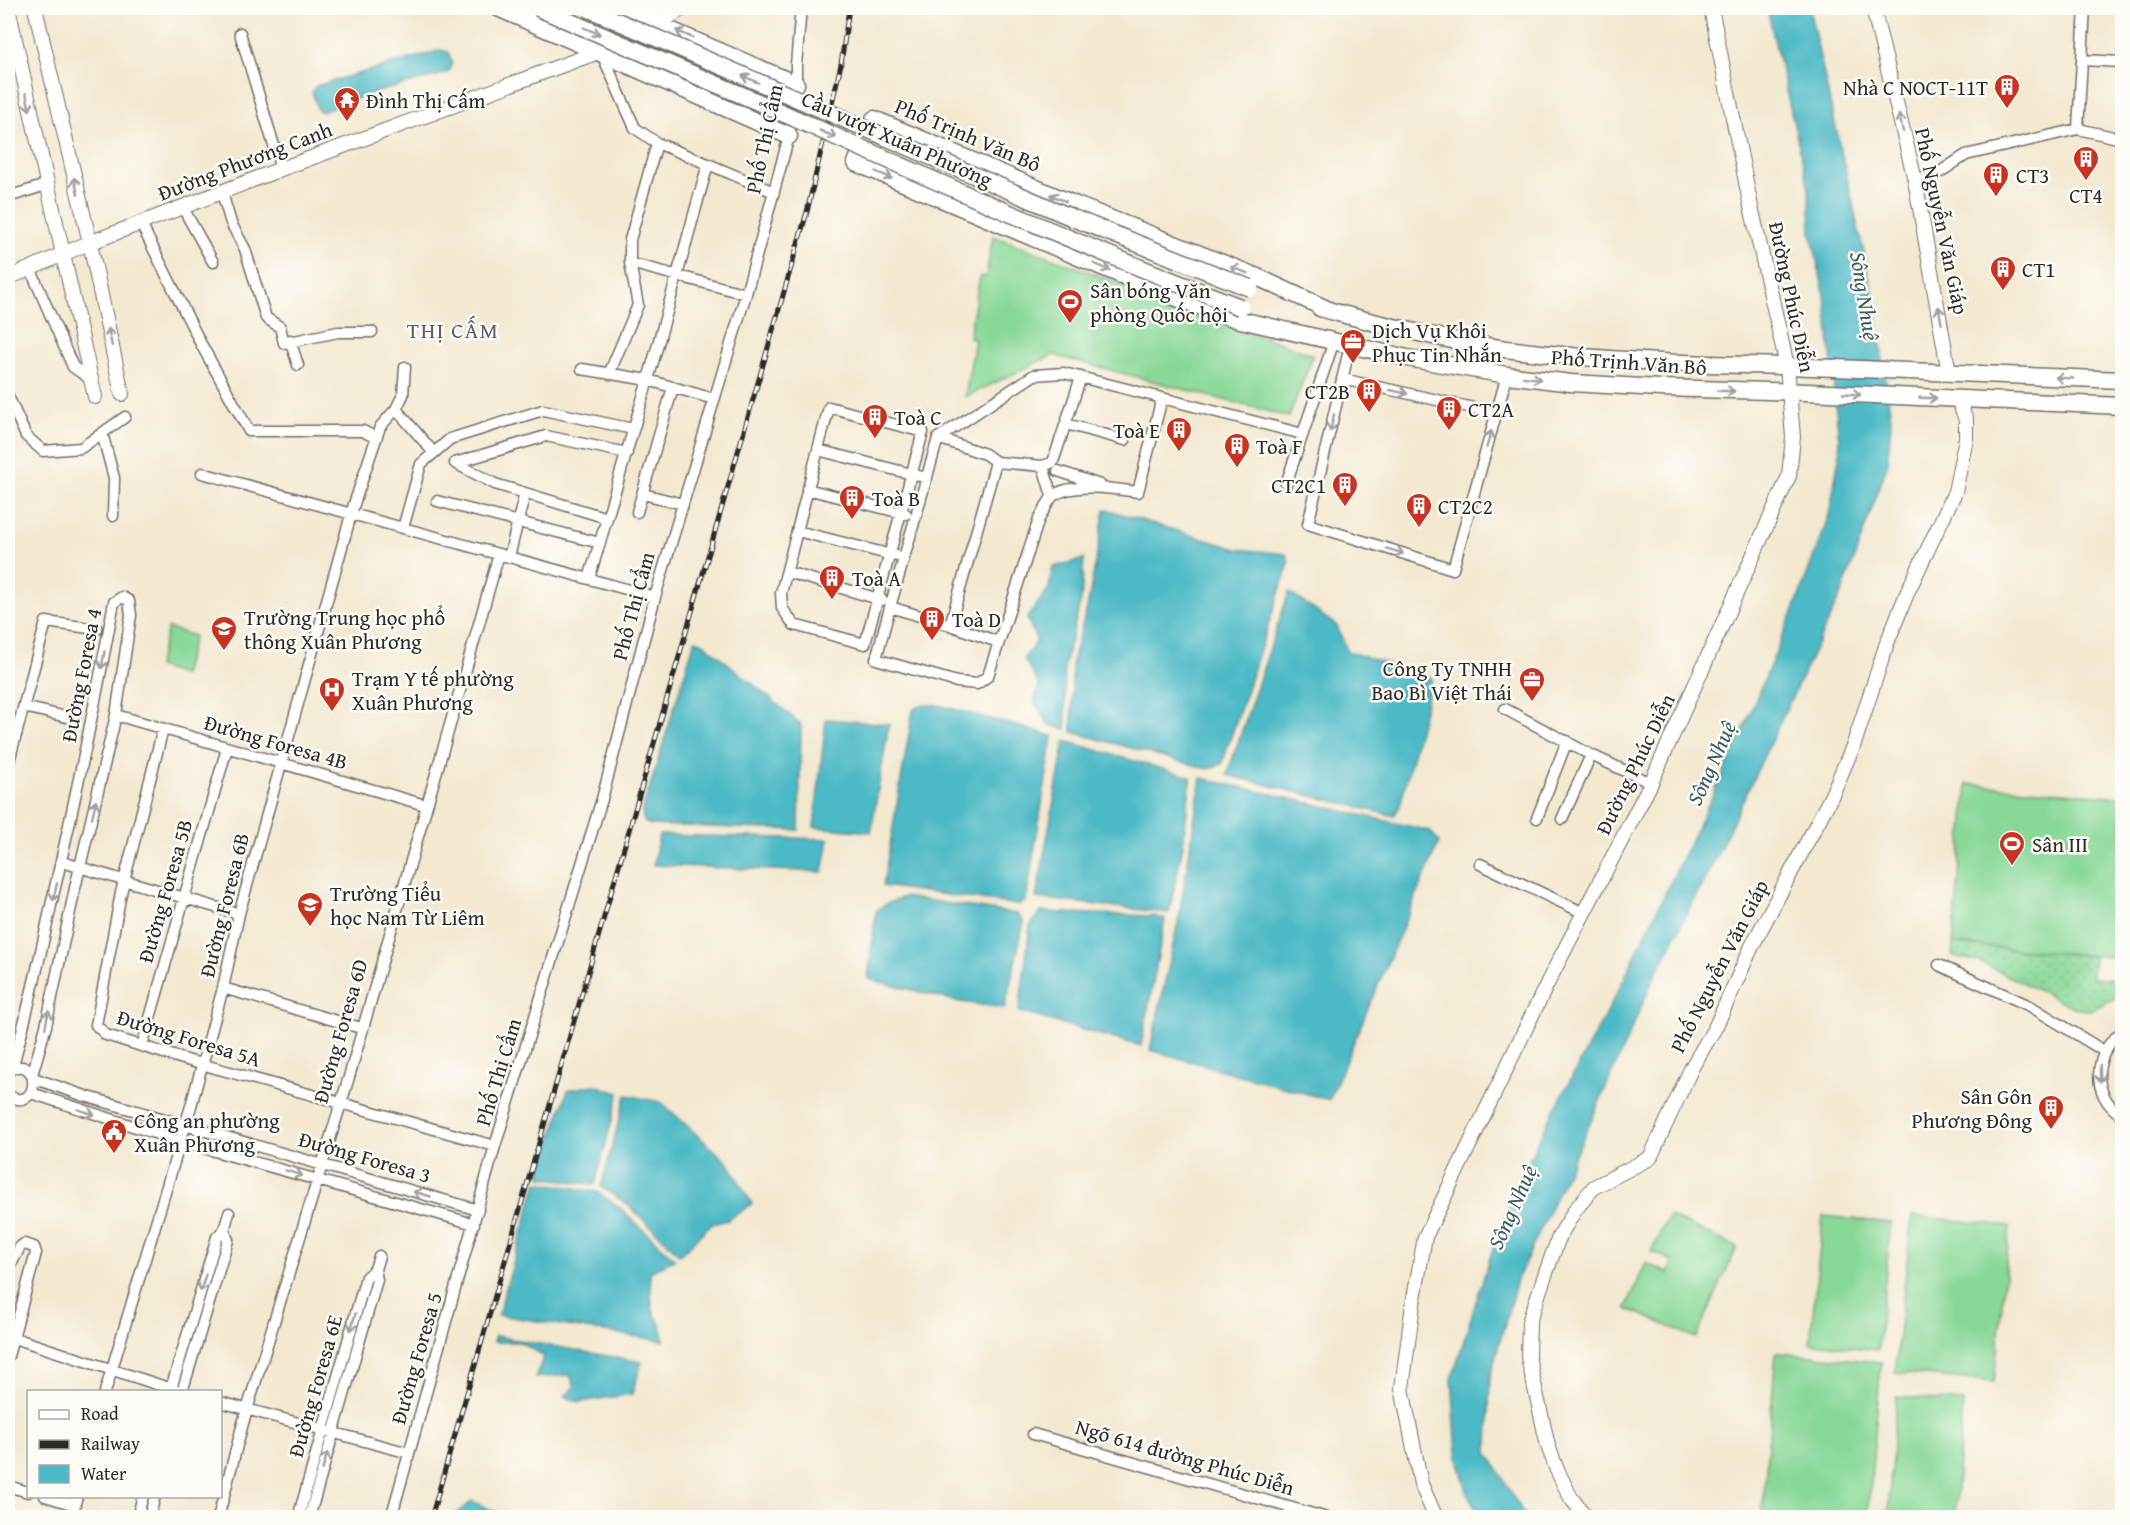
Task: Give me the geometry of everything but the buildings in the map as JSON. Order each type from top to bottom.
[{"type":"main road","points":[[498,8],[789,135]]},
{"type":"main road","name":"Cầu vượt Xuân Phương","points":[[538,8],[980,201],[1240,307]]},
{"type":"main road","name":"Cầu vượt Xuân Phương","points":[[587,8],[1072,218],[1250,288]]},
{"type":"main road","points":[[619,8],[659,23],[796,84]]},
{"type":"main road","name":"Phố Trịnh Văn Bô","points":[[1331,311],[1255,276],[1076,206],[874,119],[856,163],[1166,294],[1236,320],[1302,333],[1386,354],[1506,375],[1571,383],[2122,406]]},
{"type":"main road","name":"Phố Trịnh Văn Bô","points":[[1250,288],[1395,328],[1506,349],[1668,363],[2122,380]]},
{"type":"main road","name":"Phố Trịnh Văn Bô","points":[[1240,307],[1302,333]]},
{"type":"street","points":[[8,8],[12,45],[95,396]]},
{"type":"street","points":[[35,8],[90,243],[122,394]]},
{"type":"street","points":[[638,68],[659,23],[683,8]]},
{"type":"street","name":"Phố Thị Cẩm","points":[[478,1210],[495,1146],[602,799],[655,597],[746,294],[774,192],[789,135],[796,84],[801,8]]},
{"type":"street","name":"Đường Phúc Diễn","points":[[1436,1518],[1422,1484],[1402,1388],[1425,1237],[1549,980],[1651,783],[1789,476],[1798,392],[1795,367],[1749,202],[1711,8]]},
{"type":"street","name":"Phố Nguyễn Văn Giáp","points":[[1873,8],[1915,180],[1949,373]]},
{"type":"street","points":[[2078,129],[2085,8]]},
{"type":"street","points":[[240,33],[281,169]]},
{"type":"street","points":[[601,51],[635,128],[657,143],[774,192]]},
{"type":"street","name":"Đường Phương Canh","points":[[8,278],[90,243],[281,169],[601,51]]},
{"type":"street","points":[[2082,60],[2122,62]]},
{"type":"street","points":[[1915,180],[1937,174],[1966,155],[2078,129],[2122,139]]},
{"type":"street","points":[[609,374],[639,305],[630,263],[630,240],[657,143]]},
{"type":"street","points":[[589,579],[648,380],[708,164]]},
{"type":"street","points":[[8,197],[46,185]]},
{"type":"street","points":[[222,193],[231,223],[244,249],[266,318],[279,327],[284,343],[338,332],[372,332]]},
{"type":"street","points":[[183,208],[213,262]]},
{"type":"street","points":[[141,224],[225,392],[249,431],[363,431],[375,438]]},
{"type":"street","points":[[630,263],[746,294]]},
{"type":"street","points":[[30,268],[73,367],[92,380]]},
{"type":"street","points":[[290,340],[298,364]]},
{"type":"street","points":[[1342,344],[1342,379],[1308,524],[1453,568],[1506,375]]},
{"type":"street","points":[[1286,484],[1303,434],[1342,344]]},
{"type":"street","points":[[405,367],[403,395],[396,409],[434,453]]},
{"type":"street","points":[[582,369],[648,380],[714,399]]},
{"type":"street","points":[[1081,377],[1052,467],[1052,496],[1039,519],[988,676],[977,684],[957,682],[876,659],[938,438],[1035,375],[1064,373],[1081,377],[1303,434]]},
{"type":"street","points":[[1342,379],[1496,413]]},
{"type":"street","points":[[637,512],[673,387]]},
{"type":"street","points":[[8,396],[26,436],[43,451],[81,448],[125,417]]},
{"type":"street","points":[[1052,496],[1070,490],[1106,488],[1138,492],[1162,398]]},
{"type":"street","name":"Phố Nguyễn Văn Giáp","points":[[1587,1518],[1571,1498],[1548,1446],[1529,1366],[1529,1322],[1559,1237],[1575,1210],[1594,1187],[1650,1158],[1692,1067],[1716,1026],[1752,946],[1831,797],[1854,744],[1887,643],[1908,591],[1955,492],[1966,438],[1966,420],[1958,399]]},
{"type":"street","points":[[829,407],[923,432],[912,473],[865,644],[794,625],[782,608],[782,593],[829,407]]},
{"type":"street","name":"Đường Foresa 6B","points":[[106,1390],[202,1064],[223,988],[239,914],[352,514],[375,438],[380,427],[396,409]]},
{"type":"street","points":[[403,528],[421,464],[450,439],[543,410],[633,429]]},
{"type":"street","points":[[1066,424],[1125,440]]},
{"type":"street","points":[[102,433],[114,478],[113,516]]},
{"type":"street","points":[[607,518],[495,484],[454,463],[546,436],[627,453]]},
{"type":"street","points":[[938,438],[985,454],[996,462],[1052,467],[1106,488]]},
{"type":"street","points":[[818,450],[927,478]]},
{"type":"street","points":[[950,625],[996,462]]},
{"type":"street","points":[[1052,467],[1070,490]]},
{"type":"street","points":[[202,473],[655,597]]},
{"type":"street","points":[[807,489],[915,516]]},
{"type":"street","name":"Đường Foresa 6D","points":[[218,1518],[247,1409],[340,1103],[425,805],[504,556],[518,522],[525,493]]},
{"type":"street","points":[[643,494],[682,504]]},
{"type":"street","points":[[437,501],[600,543]]},
{"type":"street","points":[[797,531],[903,559]]},
{"type":"street","points":[[788,572],[877,598],[890,605],[998,642]]},
{"type":"street","name":"Đường Foresa 4","points":[[10,1070],[26,1022],[62,862],[96,703],[114,602],[122,597],[129,601],[130,615],[116,715],[80,866],[31,1093]]},
{"type":"street","points":[[8,765],[46,622],[97,629]]},
{"type":"street","points":[[24,707],[75,719]]},
{"type":"street","points":[[1505,709],[1651,783]]},
{"type":"street","name":"Đường Foresa 4B","points":[[116,715],[425,805]]},
{"type":"street","name":"Đường Foresa 5A","points":[[162,729],[125,879],[96,1025],[106,1035],[142,1046],[495,1146]]},
{"type":"street","points":[[1537,818],[1567,741]]},
{"type":"street","name":"Đường Foresa 5B","points":[[142,1046],[227,748]]},
{"type":"street","points":[[1562,819],[1592,755]]},
{"type":"street","points":[[62,862],[239,914]]},
{"type":"street","points":[[1480,864],[1584,913]]},
{"type":"street","points":[[1939,965],[2030,1006],[2104,1051]]},
{"type":"street","points":[[223,988],[361,1028]]},
{"type":"street","points":[[2122,1032],[2114,1037],[2104,1051],[2099,1070],[2101,1089],[2108,1103],[2122,1115]]},
{"type":"street","name":"Đường Foresa 3","points":[[10,1070],[25,1069],[33,1077],[86,1096],[478,1210]]},
{"type":"street","points":[[9,1098],[22,1098],[31,1093]]},
{"type":"street","name":"Đường Foresa 3","points":[[31,1093],[179,1141],[474,1224]]},
{"type":"street","name":"Đường Foresa 5","points":[[391,1518],[478,1210]]},
{"type":"street","points":[[176,1390],[217,1237],[224,1230],[229,1214]]},
{"type":"street","points":[[8,1270],[24,1244],[34,1246],[36,1253],[10,1336],[8,1356]]},
{"type":"street","name":"Đường Foresa 6E","points":[[309,1518],[366,1277],[375,1269],[379,1256]]},
{"type":"street","points":[[10,1336],[173,1390]]},
{"type":"street","points":[[222,1403],[409,1453]]},
{"type":"street","name":"Đường Foresa 6E","points":[[297,1518],[328,1431]]},
{"type":"street","name":"Ngõ 614 đường Phúc Diễn","points":[[1033,1434],[1327,1518]]},
{"type":"street","points":[[8,1486],[27,1492]]},
{"type":"street","points":[[53,1498],[76,1501],[72,1518]]},
{"type":"street","points":[[137,1518],[143,1498]]},
{"type":"street","points":[[149,1518],[155,1498]]},
{"type":"green space","points":[[993,236],[1313,355],[1289,417],[1053,355],[965,397],[975,339],[969,337],[980,276],[986,277]]},
{"type":"green space","points":[[168,628],[194,636],[183,675],[157,667]]},
{"type":"green space","name":"Sân III","points":[[1967,784],[2122,797],[2122,958],[1953,944]]},
{"type":"green space","points":[[1953,944],[2094,956],[2092,978],[2122,980],[2122,997],[2108,1001],[2092,1010],[2077,1009],[1979,962],[1952,956]]},
{"type":"green space","points":[[1669,1216],[1737,1247],[1696,1338],[1626,1308],[1646,1263],[1668,1273],[1673,1261],[1651,1251]]},
{"type":"green space","points":[[1823,1216],[1891,1223],[1878,1350],[1810,1343]]},
{"type":"green space","points":[[1912,1216],[2010,1226],[1994,1382],[1895,1372]]},
{"type":"green space","points":[[1776,1353],[1881,1362],[1868,1517],[1787,1518],[1762,1515]]},
{"type":"green space","points":[[1896,1397],[1963,1402],[1955,1517],[1888,1517]]},
{"type":"water","name":"Sông Nhuệ","points":[[1767,8],[1809,8],[1874,298],[1891,419],[1888,463],[1843,590],[1717,855],[1654,978],[1517,1280],[1490,1377],[1488,1452],[1525,1517],[1481,1517],[1468,1495],[1457,1455],[1452,1378],[1497,1235],[1538,1140],[1614,999],[1735,749],[1795,607],[1829,515],[1840,452],[1826,302],[1811,232],[1809,189]]},
{"type":"water","points":[[441,50],[448,52],[452,61],[447,73],[366,95],[322,112],[318,110],[312,92],[316,86]]},
{"type":"water","points":[[1105,509],[1237,549],[1286,554],[1289,563],[1222,764],[1208,769],[1072,732],[1072,662],[1088,604]]},
{"type":"water","points":[[1084,559],[1081,600],[1064,667],[1066,729],[1049,725],[1034,702],[1039,685],[1024,658],[1037,641],[1027,618],[1049,588],[1053,567]]},
{"type":"water","points":[[1289,592],[1337,626],[1347,651],[1432,678],[1400,806],[1394,816],[1227,775]]},
{"type":"water","points":[[695,640],[702,642],[801,724],[799,830],[651,825],[644,822],[642,812]]},
{"type":"water","points":[[921,705],[939,705],[1053,736],[1026,901],[1018,905],[883,886],[913,710]]},
{"type":"water","points":[[826,719],[889,724],[871,832],[814,827]]},
{"type":"water","points":[[1065,741],[1191,777],[1183,845],[1169,913],[1036,898]]},
{"type":"water","points":[[1201,778],[1430,831],[1439,842],[1329,1100],[1150,1050],[1179,918]]},
{"type":"water","points":[[659,835],[829,839],[823,872],[653,865]]},
{"type":"water","points":[[904,897],[1017,914],[1024,922],[1005,1008],[960,1002],[868,979],[876,911]]},
{"type":"water","points":[[1041,912],[1154,916],[1165,919],[1141,1046],[1019,1012],[1030,926]]},
{"type":"water","points":[[594,1085],[619,1093],[595,1185],[542,1177],[539,1173],[568,1090]]},
{"type":"water","points":[[626,1095],[661,1102],[729,1164],[752,1204],[728,1220],[711,1224],[680,1255],[626,1203],[601,1187]]},
{"type":"water","points":[[537,1182],[597,1192],[620,1208],[675,1259],[650,1272],[652,1308],[662,1329],[664,1341],[498,1315]]},
{"type":"water","points":[[495,1336],[642,1362],[632,1394],[579,1402],[565,1396],[575,1387],[570,1375],[535,1378],[544,1356],[520,1342],[493,1342]]},
{"type":"water","points":[[472,1501],[506,1517],[453,1517]]},
{"type":"railway","points":[[431,1518],[807,212],[841,64],[849,8]]},
{"type":"place","name":"Nhà C NOCT-11T","points":[[2007,110]]},
{"type":"place","name":"Đình Thị Cấm","points":[[347,123]]},
{"type":"place","name":"CT4","points":[[2086,182]]},
{"type":"place","name":"CT3","points":[[1996,198]]},
{"type":"place","name":"CT1","points":[[2003,292]]},
{"type":"place","name":"Sân bóng Văn phòng Quốc hội","points":[[1070,325]]},
{"type":"place","name":"Dịch Vụ Khôi Phục Tin Nhắn","points":[[1353,365]]},
{"type":"place","name":"CT2B","points":[[1369,414]]},
{"type":"place","name":"CT2A","points":[[1449,432]]},
{"type":"place","name":"Toà C","points":[[875,440]]},
{"type":"place","name":"Toà E","points":[[1179,453]]},
{"type":"place","name":"Toà F","points":[[1237,469]]},
{"type":"place","name":"CT2C1","points":[[1345,508]]},
{"type":"place","name":"Toà B","points":[[852,521]]},
{"type":"place","name":"CT2C2","points":[[1419,529]]},
{"type":"place","name":"Toà A","points":[[832,601]]},
{"type":"place","name":"Toà D","points":[[932,642]]},
{"type":"place","name":"Trường Trung học phổ thông Xuân Phương","points":[[224,652]]},
{"type":"place","name":"Công Ty TNHH Bao Bì Việt Thái","points":[[1532,703]]},
{"type":"place","name":"Trạm Y tế phường Xuân Phương","points":[[332,713]]},
{"type":"place","name":"Sân III","points":[[2012,867]]},
{"type":"place","name":"Trường Tiểu học Nam Từ Liêm","points":[[310,928]]},
{"type":"place","name":"Sân Gôn Phương Đông","points":[[2051,1131]]},
{"type":"place","name":"Công an phường Xuân Phương","points":[[114,1155]]},
{"type":"district","name":"THỊ CẤM","points":[[453,330]]}]
